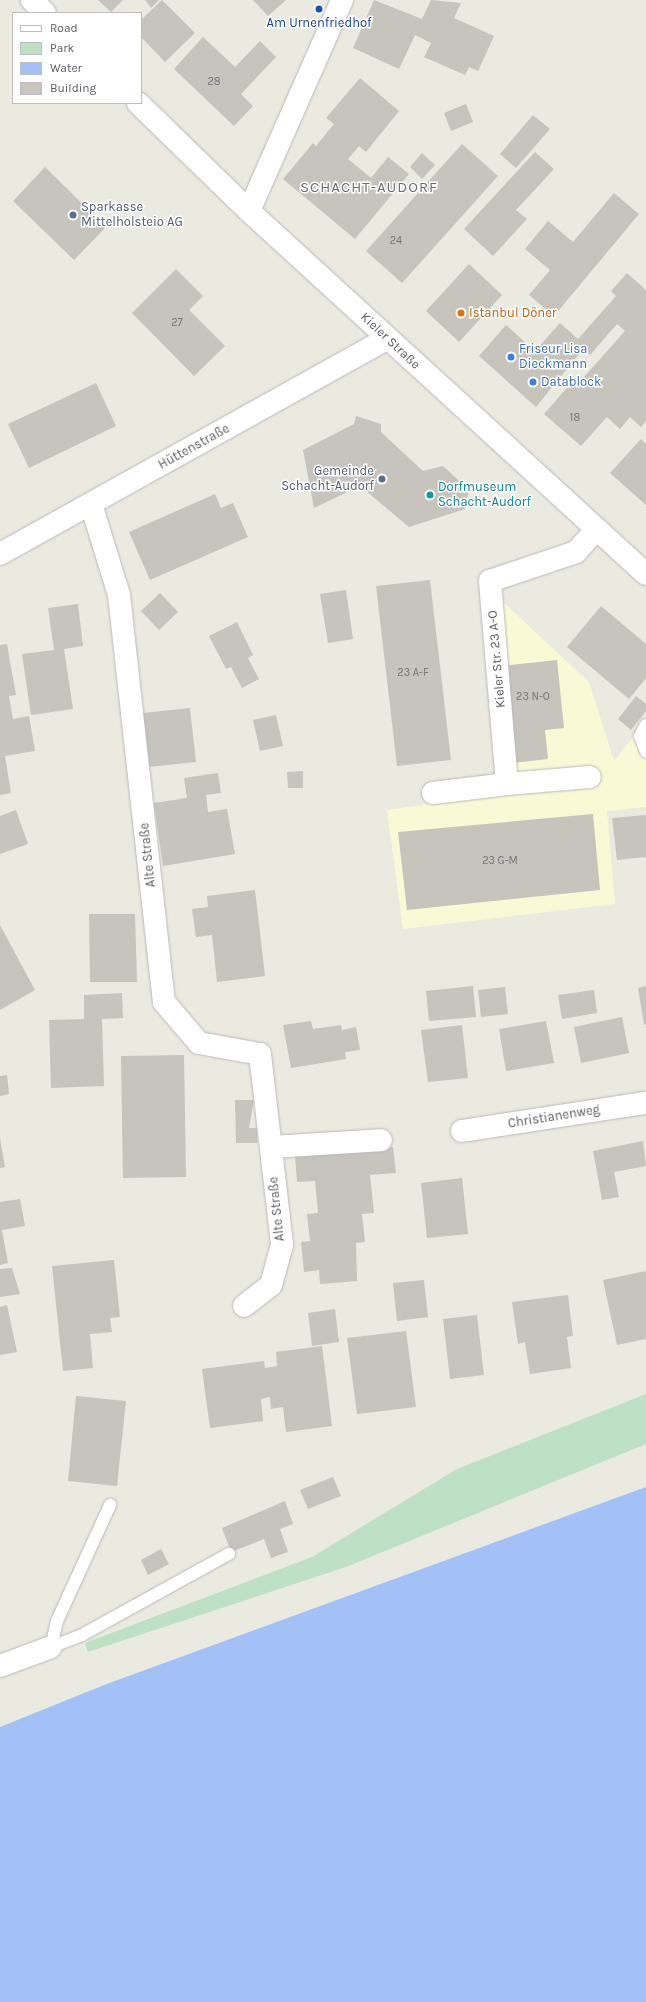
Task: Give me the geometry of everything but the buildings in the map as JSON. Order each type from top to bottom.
[{"type":"street","points":[[32,0],[45,12]]},
{"type":"street","points":[[249,211],[342,0]]},
{"type":"street","name":"Kieler Straße","points":[[139,104],[249,211],[387,339],[646,574]]},
{"type":"street","name":"Hüttenstraße","points":[[0,554],[387,339]]},
{"type":"street","name":"Alte Straße","points":[[91,504],[119,595],[164,1002],[199,1043],[260,1054],[282,1245],[271,1285],[244,1306]]},
{"type":"street","name":"Kieler Str. 23 A-O","points":[[507,784],[490,581],[576,552],[596,530]]},
{"type":"street","points":[[433,793],[507,784],[590,777]]},
{"type":"street","name":"Christianenweg","points":[[462,1131],[646,1103]]},
{"type":"street","points":[[271,1147],[381,1140]]},
{"type":"street","points":[[0,1666],[50,1647]]},
{"type":"lane","points":[[646,727],[640,736],[646,752]]},
{"type":"lane","points":[[50,1647],[57,1621],[110,1505]]},
{"type":"lane","points":[[50,1647],[82,1635],[229,1554]]},
{"type":"shaded area","points":[[500,599],[589,682],[614,761],[646,720],[646,807],[607,811],[615,904],[403,929],[387,810],[513,792]]},
{"type":"green space","points":[[646,1394],[646,1444],[346,1567],[88,1652],[85,1643],[312,1557],[457,1469]]},
{"type":"water","points":[[646,1487],[646,2002],[0,2002],[0,1727],[104,1685]]},
{"type":"place","name":"Am Urnenfriedhof","points":[[319,9]]},
{"type":"place","name":"Sparkasse Mittelholsteio AG","points":[[73,215]]},
{"type":"place","name":"Istanbul Döner","points":[[461,313]]},
{"type":"place","name":"Friseur Lisa Dieckmann","points":[[511,357]]},
{"type":"place","name":"Datablock","points":[[533,382]]},
{"type":"place","name":"Gemeinde Schacht-Audorf","points":[[382,479]]},
{"type":"place","name":"Dorfmuseum Schacht-Audorf","points":[[430,495]]},
{"type":"district","name":"SCHACHT-AUDORF","points":[[369,188]]}]
